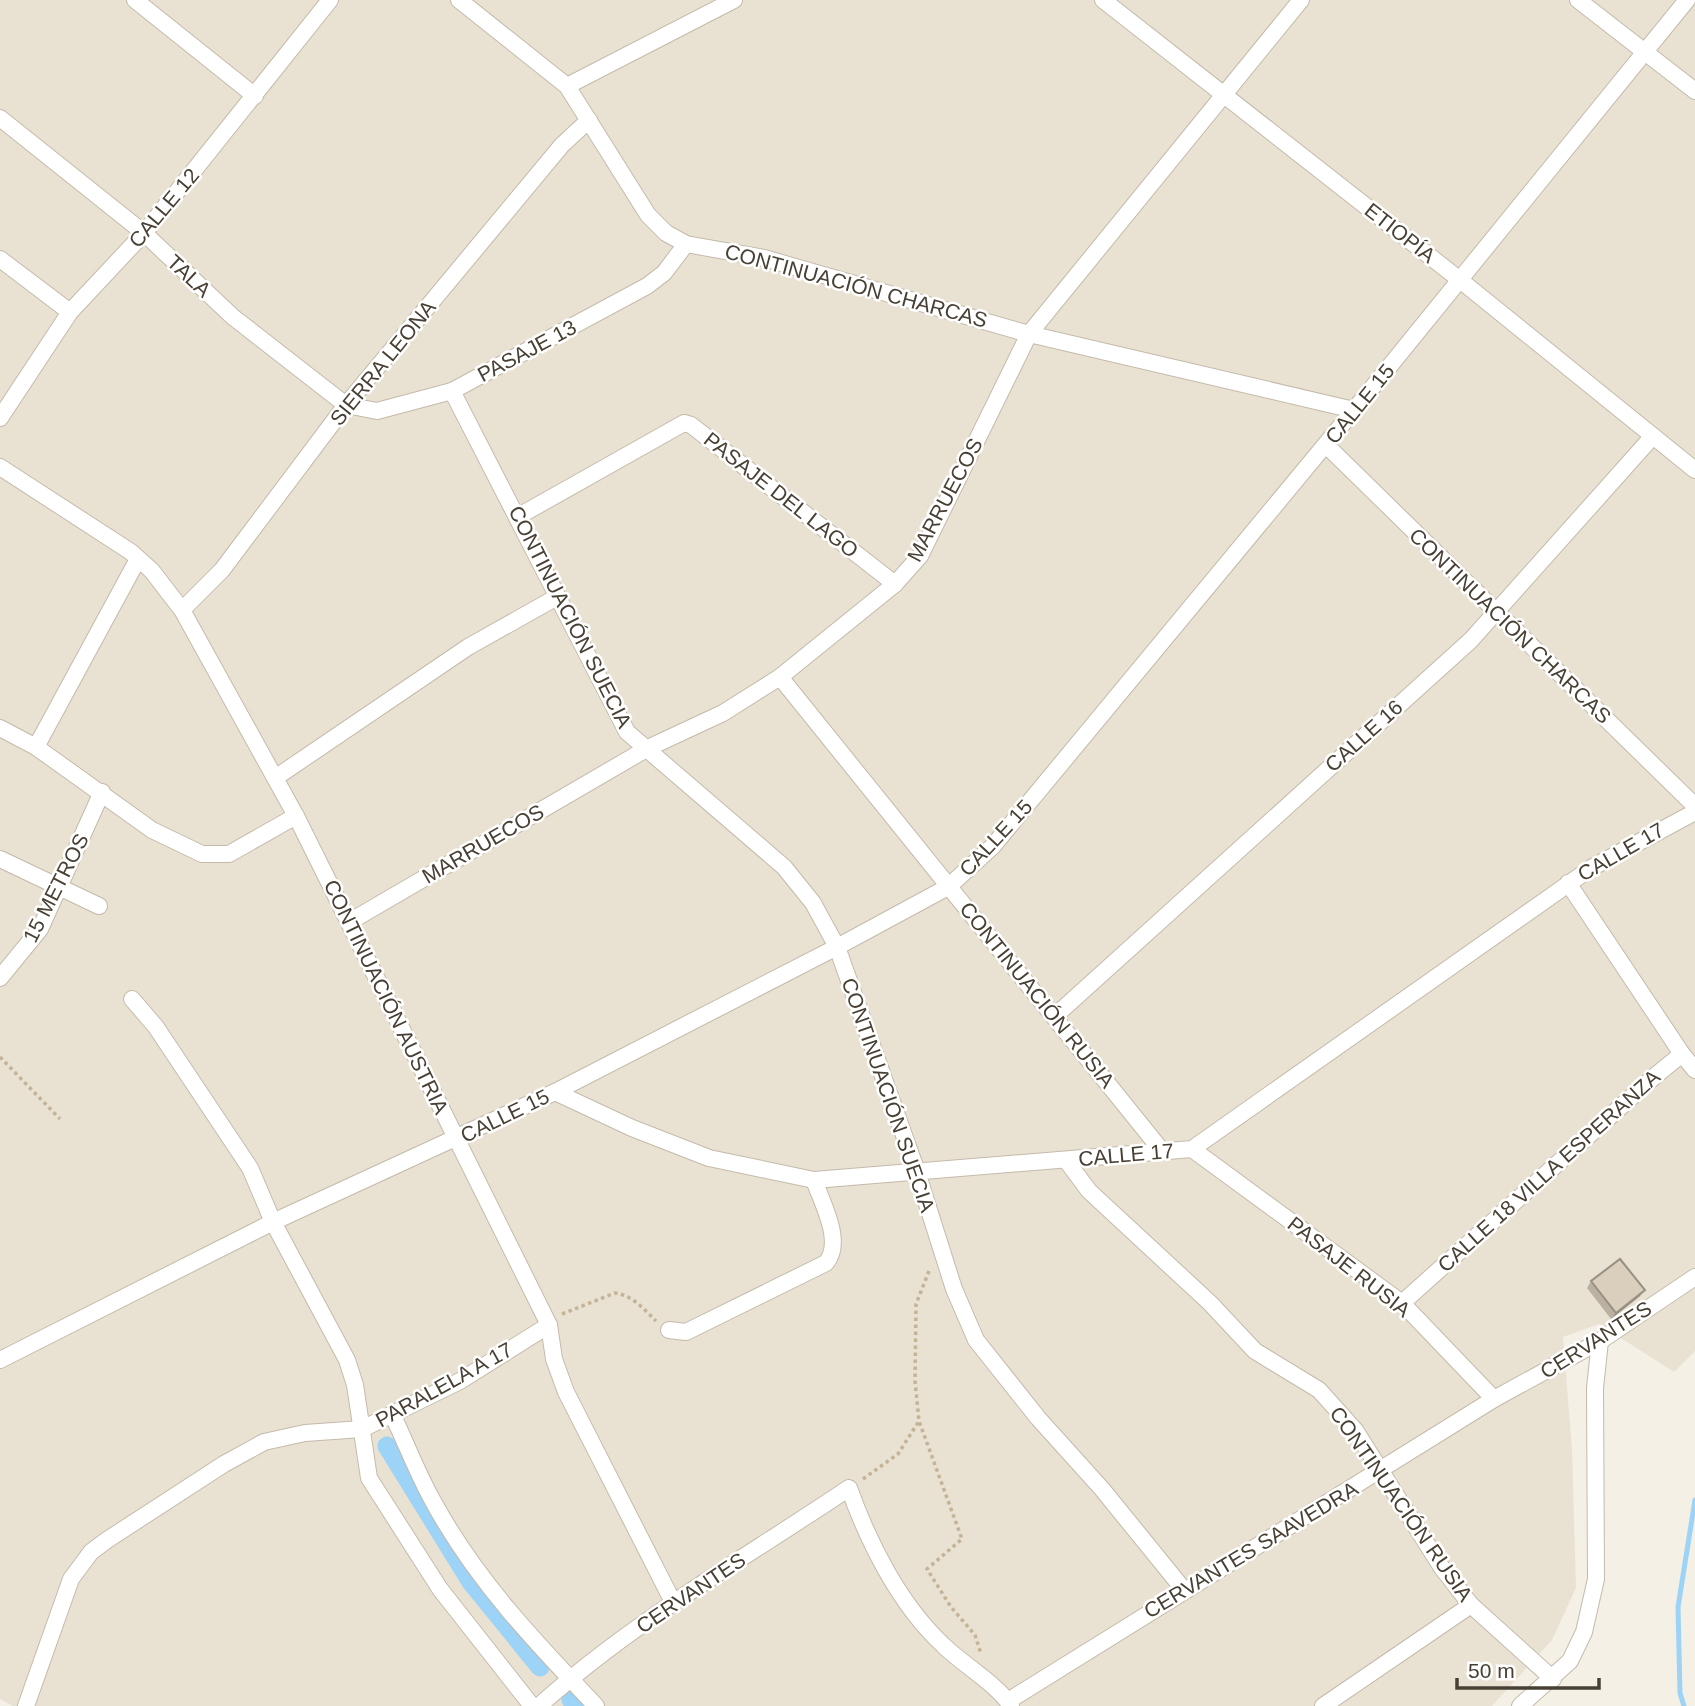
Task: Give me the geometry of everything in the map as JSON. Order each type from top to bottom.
[{"type":"street","points":[[135,0],[255,96]]},
{"type":"street","name":"CALLE 12","points":[[0,418],[70,312],[144,233],[330,0]]},
{"type":"street","name":"CONTINUACIÓN CHARCAS","points":[[459,0],[567,86],[648,215],[666,233],[686,244],[764,258],[1030,334],[1354,410]]},
{"type":"street","points":[[567,86],[734,0]]},
{"type":"street","name":"ETIOPÍA","points":[[1103,0],[1461,281],[1695,470]]},
{"type":"street","name":"MARRUECOS","points":[[349,922],[648,748],[723,713],[779,677],[895,583],[920,556],[1030,334],[1301,0]]},
{"type":"street","points":[[1578,0],[1695,91]]},
{"type":"street","name":"CALLE 15","points":[[0,1360],[273,1222],[457,1140],[555,1092],[948,887],[993,846],[1461,281],[1687,0]]},
{"type":"street","name":"TALA","points":[[0,118],[144,233],[233,317],[346,405]]},
{"type":"street","name":"SIERRA LEONA","points":[[182,610],[222,570],[346,405],[562,145],[589,120]]},
{"type":"street","name":"PASAJE 13","points":[[346,405],[363,411],[377,411],[452,391],[648,286],[664,272],[686,244]]},
{"type":"street","points":[[0,259],[70,312]]},
{"type":"street","name":"CONTINUACIÓN SUECIA","points":[[452,391],[627,732],[784,867],[813,903],[837,947],[916,1169],[943,1256],[976,1340],[1038,1418],[1102,1489],[1184,1590]]},
{"type":"street","name":"PASAJE DEL LAGO","points":[[517,517],[684,423],[691,425],[895,583]]},
{"type":"street","name":"CALLE 16","points":[[1055,1016],[1471,640],[1653,436]]},
{"type":"street","name":"CONTINUACIÓN CHARCAS","points":[[1326,445],[1695,807]]},
{"type":"street","name":"CONTINUACIÓN AUSTRIA","points":[[0,467],[138,559],[182,610],[296,816],[549,1325],[554,1359],[566,1392],[673,1602]]},
{"type":"street","points":[[36,747],[138,559]]},
{"type":"street","points":[[275,778],[468,647],[557,597]]},
{"type":"street","name":"CONTINUACIÓN RUSIA","points":[[779,677],[1162,1151]]},
{"type":"street","points":[[0,728],[36,747],[152,830],[202,854],[229,854],[296,816]]},
{"type":"street","name":"15 METROS","points":[[0,978],[40,929],[102,792]]},
{"type":"street","name":"CALLE 17","points":[[555,1092],[632,1128],[709,1158],[814,1180],[916,1169],[1192,1149],[1568,883],[1637,841],[1695,812]]},
{"type":"street","points":[[0,859],[99,906]]},
{"type":"street","points":[[1568,883],[1682,1054]]},
{"type":"street","points":[[132,999],[156,1027],[250,1168],[273,1222],[347,1360],[369,1478],[440,1589],[532,1706]]},
{"type":"street","name":"CALLE 18 VILLA ESPERANZA","points":[[1402,1303],[1609,1114],[1682,1054],[1695,1070]]},
{"type":"street","name":"PASAJE RUSIA","points":[[1192,1149],[1402,1303],[1494,1399]]},
{"type":"street","name":"CONTINUACIÓN RUSIA","points":[[1066,1160],[1089,1191],[1210,1303],[1255,1350],[1319,1390],[1354,1430],[1428,1547],[1471,1605],[1553,1679]]},
{"type":"street","points":[[668,1330],[686,1332],[826,1263],[832,1256],[834,1240],[814,1180]]},
{"type":"street","name":"CERVANTES","points":[[1494,1399],[1600,1341],[1695,1277]]},
{"type":"street","name":"PARALELA A 17","points":[[26,1706],[71,1579],[91,1552],[224,1464],[264,1442],[306,1433],[362,1429],[460,1381],[549,1325]]},
{"type":"street","points":[[1520,1706],[1570,1661],[1584,1632],[1596,1579],[1595,1388],[1600,1341]]},
{"type":"street","name":"CERVANTES SAAVEDRA","points":[[1009,1703],[1184,1590],[1382,1471],[1494,1399]]},
{"type":"street","points":[[393,1416],[434,1503],[474,1566],[520,1627],[596,1706]]},
{"type":"street","points":[[849,1488],[868,1535],[906,1599],[940,1642],[1009,1703]]},
{"type":"street","name":"CERVANTES","points":[[539,1706],[570,1678],[673,1602],[849,1488]]},
{"type":"street","points":[[1323,1706],[1471,1605]]},
{"type":"path","points":[[0,1057],[60,1119]]},
{"type":"path","points":[[943,1256],[926,1276],[916,1304],[915,1381],[919,1421],[962,1539],[927,1569],[975,1636],[982,1656],[984,1681]]},
{"type":"path","points":[[549,1325],[562,1314],[615,1293],[630,1298],[668,1330]]},
{"type":"path","points":[[849,1488],[898,1454],[919,1421]]},
{"type":"shaded area","points":[[0,0],[1695,0],[1695,1351],[1674,1372],[1599,1324],[1563,1337],[1572,1449],[1576,1588],[1552,1640],[1492,1706],[13,1706],[0,1699]]},
{"type":"building","points":[[1620,1259],[1645,1290],[1616,1313],[1591,1281]]},
{"type":"waterway","points":[[387,1446],[471,1582],[540,1667]]},
{"type":"waterway","points":[[1684,1706],[1680,1693],[1678,1607],[1695,1500]]},
{"type":"waterway","points":[[571,1700],[576,1706]]}]
